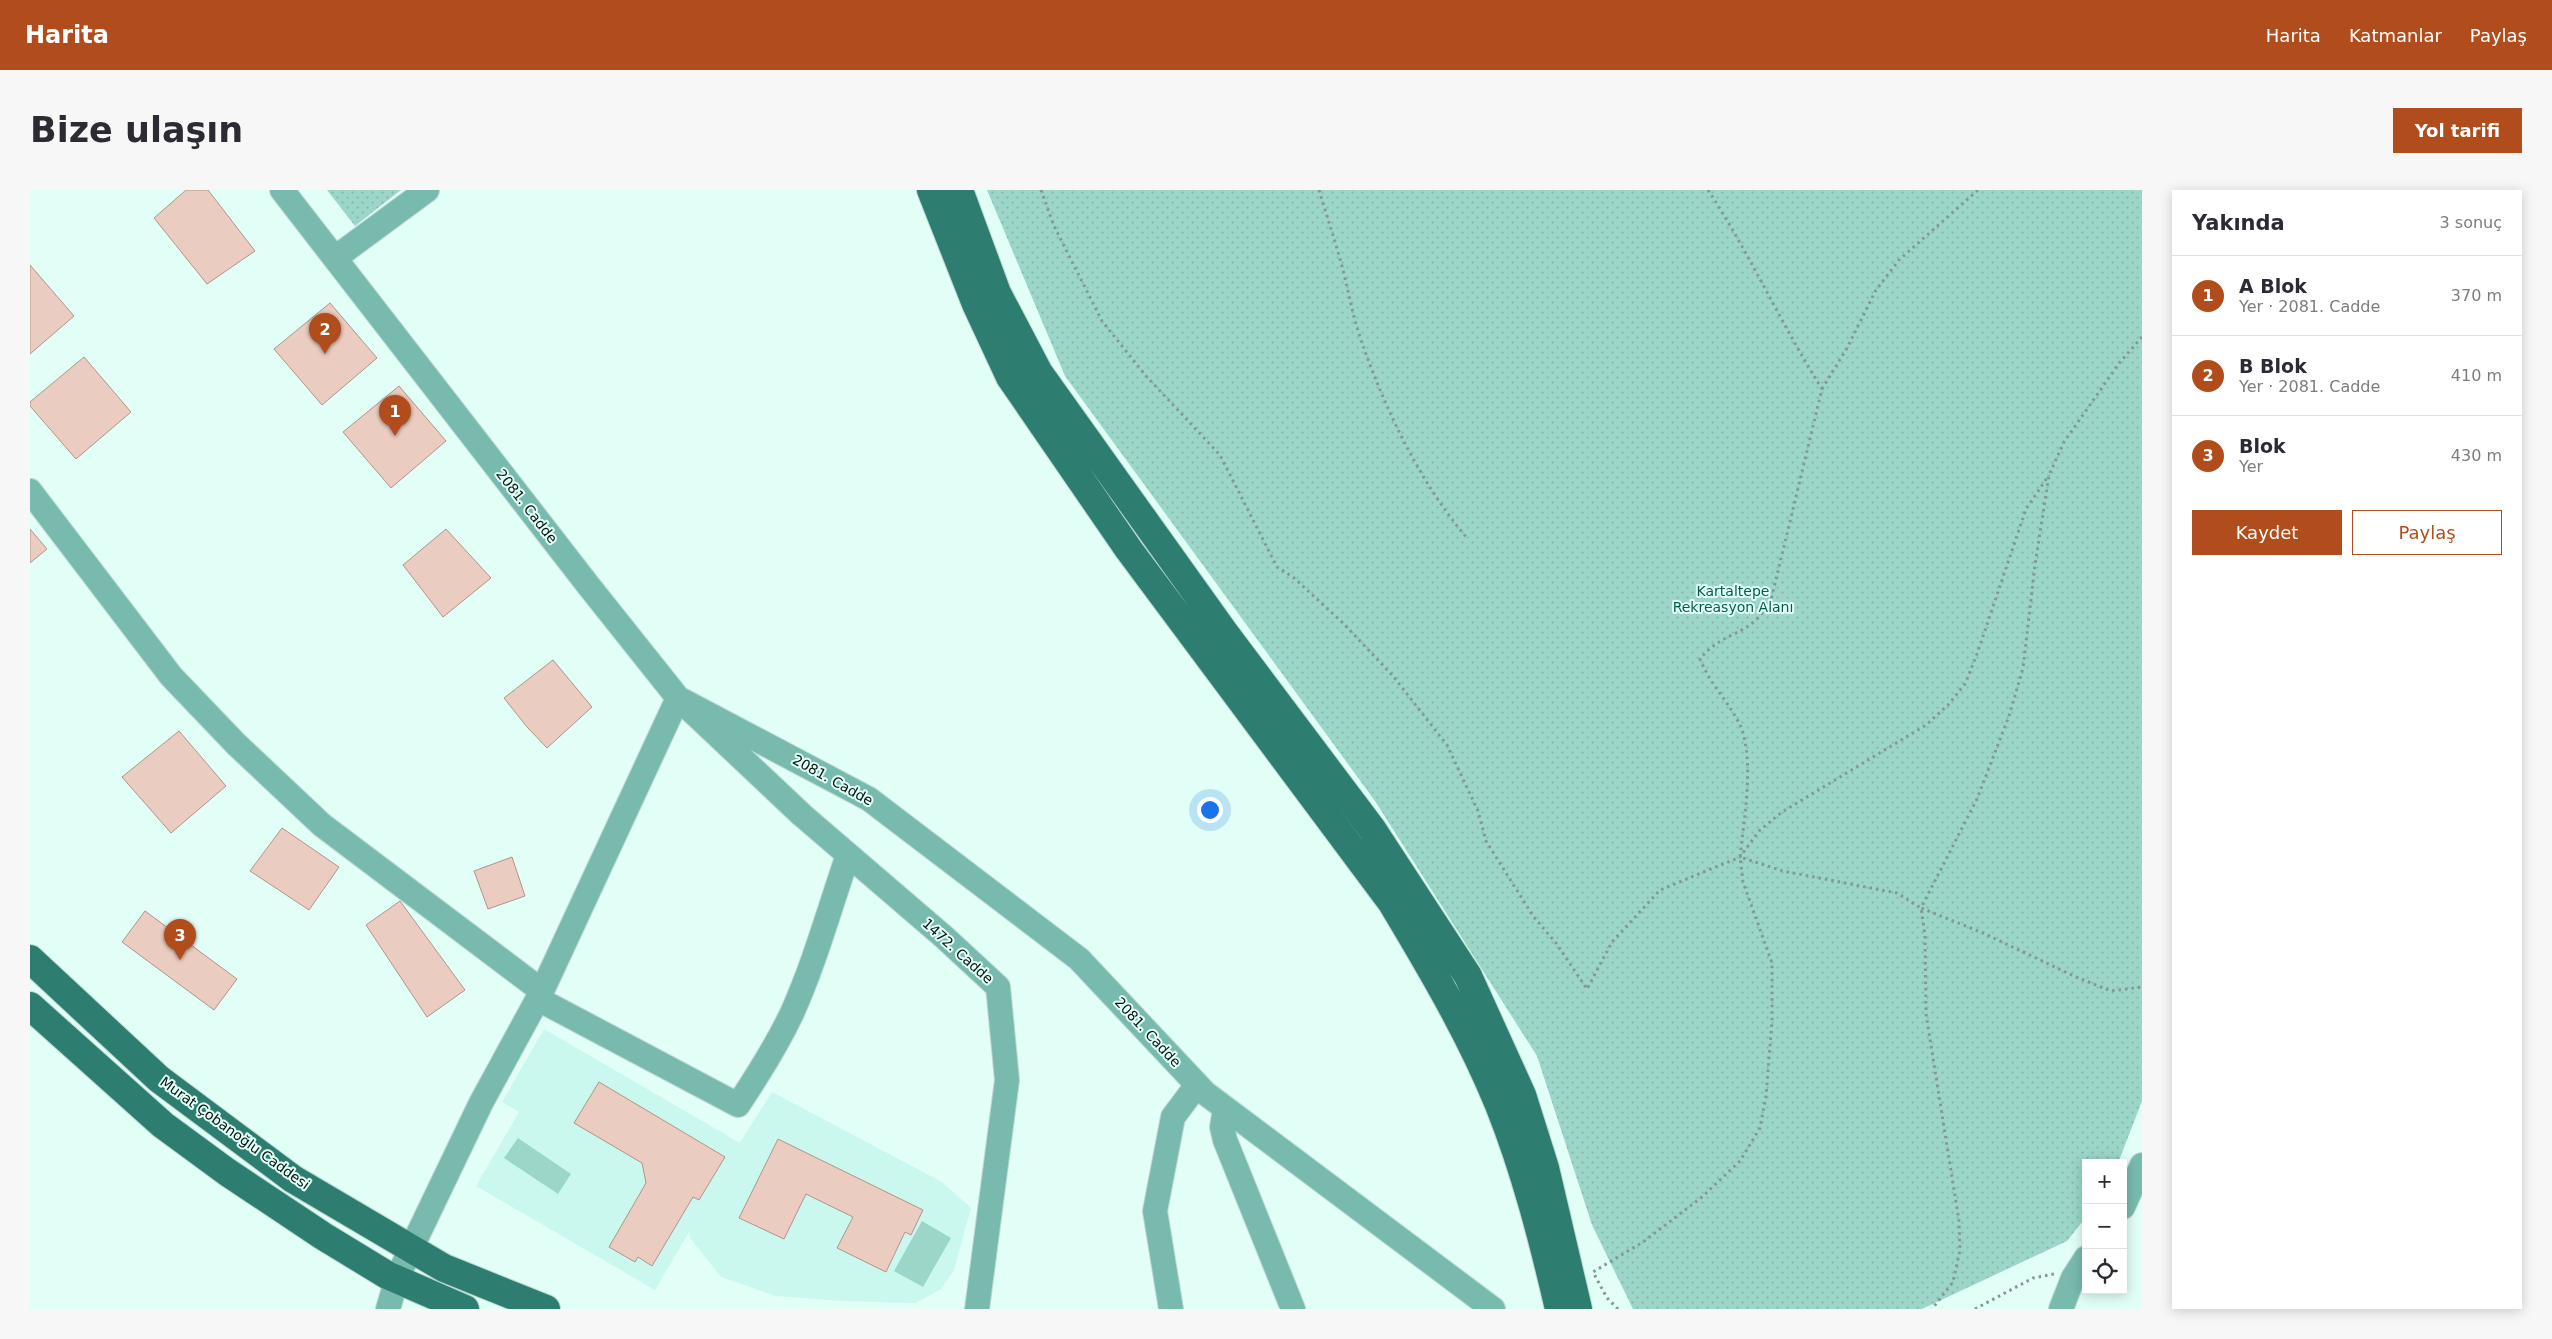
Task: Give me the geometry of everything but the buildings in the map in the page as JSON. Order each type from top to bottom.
[{"type":"main road","points":[[931,190],[976,304],[1010,377],[1129,550],[1392,903],[1427,962],[1463,1029],[1498,1105],[1524,1175],[1559,1309]]},
{"type":"main road","points":[[959,190],[997,293],[1040,373],[1218,624],[1372,829],[1468,976],[1522,1095],[1546,1168],[1578,1309]]},
{"type":"main road","name":"Murat Çobanoğlu Caddesi","points":[[30,960],[159,1079],[293,1179],[444,1268],[546,1309]]},
{"type":"main road","points":[[30,1006],[162,1125],[227,1172],[323,1236],[387,1275],[465,1309]]},
{"type":"street","name":"2081. Cadde","points":[[282,190],[588,585],[678,698],[877,805],[1079,959],[1197,1085],[1225,1109],[1494,1309]]},
{"type":"street","points":[[335,258],[427,190]]},
{"type":"street","points":[[30,492],[171,676],[236,744],[322,825],[540,995],[738,1105],[775,1046],[792,1013],[806,978],[848,855]]},
{"type":"street","points":[[388,1309],[397,1278],[481,1103],[540,995],[678,698]]},
{"type":"street","name":"1472. Cadde","points":[[678,698],[802,815],[998,987],[1007,1080],[977,1309]]},
{"type":"street","points":[[1172,1309],[1155,1211],[1173,1117],[1197,1085]]},
{"type":"street","points":[[1225,1109],[1222,1127],[1225,1140],[1293,1309]]},
{"type":"street","points":[[2124,1204],[2142,1165]]},
{"type":"street","points":[[2061,1309],[2073,1278],[2082,1264]]},
{"type":"path","points":[[1041,190],[1054,226],[1102,321],[1146,376],[1220,455],[1277,567],[1293,577],[1343,623],[1393,676],[1447,745],[1478,811],[1486,841],[1533,916],[1556,943],[1587,989],[1612,942],[1660,890],[1740,857],[1759,831],[1782,812],[1926,725],[1948,705],[1965,684],[2026,508],[2050,475],[2064,442],[2120,362],[2142,337]]},
{"type":"path","points":[[1319,190],[1337,248],[1348,300],[1371,368],[1408,449],[1432,493],[1466,538]]},
{"type":"path","points":[[1708,190],[1753,265],[1794,344],[1822,389]]},
{"type":"path","points":[[1618,1309],[1607,1298],[1593,1272],[1643,1242],[1702,1197],[1740,1162],[1760,1128],[1766,1096],[1772,1021],[1772,963],[1743,882],[1740,857],[1749,755],[1739,722],[1707,677],[1700,658],[1712,645],[1754,625],[1765,611],[1772,596],[1822,389],[1848,348],[1876,290],[1899,260],[1978,190]]},
{"type":"path","points":[[1932,1309],[1953,1282],[1960,1250],[1960,1221],[1926,1014],[1925,935],[1921,908],[1976,799],[2010,716],[2023,668],[2035,565],[2050,475]]},
{"type":"path","points":[[1740,857],[1783,871],[1897,893],[1921,908],[1992,936],[2076,977],[2111,991],[2142,987]]},
{"type":"path","points":[[1975,1309],[2043,1275],[2064,1275],[2073,1278]]},
{"type":"shaded area","points":[[544,1029],[740,1143],[772,1092],[942,1182],[971,1208],[954,1270],[941,1289],[916,1303],[842,1301],[776,1296],[721,1277],[690,1238],[689,1232],[655,1290],[476,1186],[519,1112],[502,1102]]},
{"type":"green space","points":[[327,190],[401,190],[355,226]]},
{"type":"green space","name":"Kartaltepe Rekreasyon Alanı","points":[[987,190],[2142,190],[2142,1101],[2120,1159],[2082,1159],[2082,1222],[2067,1241],[1922,1309],[1633,1309],[1592,1225],[1537,1056],[1375,801],[1065,376]]},
{"type":"green space","points":[[518,1138],[571,1174],[558,1194],[504,1158]]},
{"type":"green space","points":[[922,1221],[951,1238],[923,1287],[894,1271]]},
{"type":"place","name":"B Blok","points":[[325,354]]},
{"type":"place","name":"A Blok","points":[[395,436]]},
{"type":"place","name":"Blok","points":[[180,960]]}]
